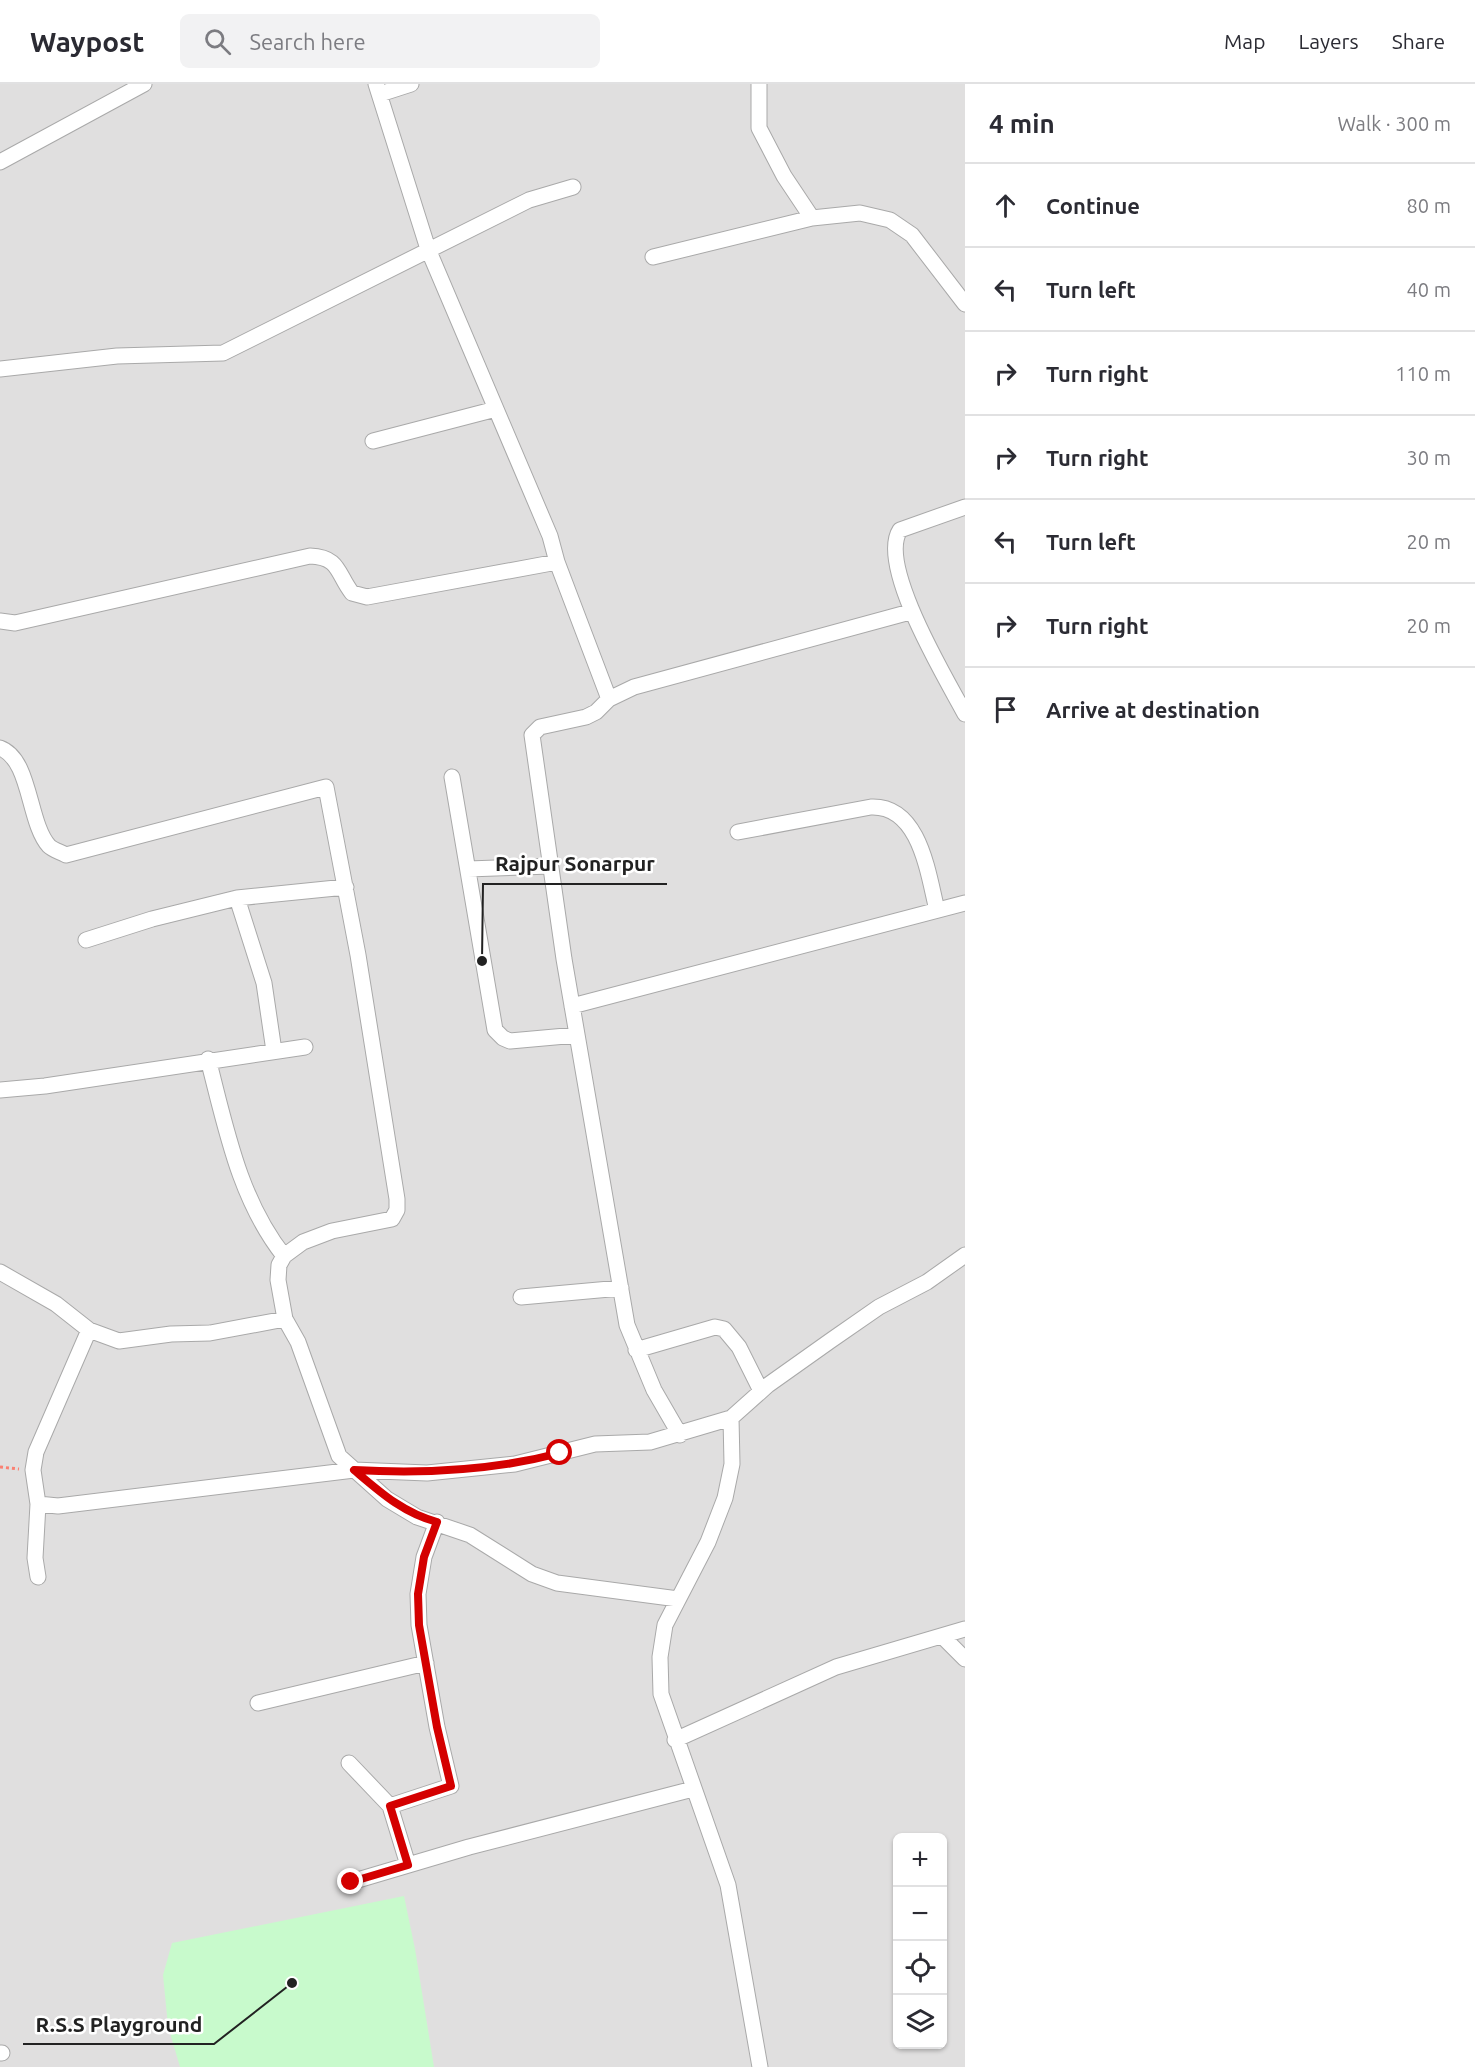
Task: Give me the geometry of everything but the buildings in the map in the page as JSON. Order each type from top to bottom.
[{"type":"street","points":[[0,162],[144,84]]},
{"type":"street","points":[[411,84],[378,89],[428,249],[550,536],[557,562],[609,699]]},
{"type":"street","points":[[759,84],[759,128],[812,218]]},
{"type":"street","points":[[0,369],[117,356],[223,353],[529,200],[573,187]]},
{"type":"street","points":[[653,257],[812,218],[860,213],[890,220],[912,235],[965,304]]},
{"type":"street","points":[[373,441],[496,409]]},
{"type":"street","points":[[965,507],[900,530],[895,537],[910,612],[965,714]]},
{"type":"street","points":[[0,621],[15,623],[310,556],[322,556],[333,563],[352,593],[367,597],[557,562]]},
{"type":"street","points":[[680,1435],[654,1390],[627,1325],[572,1006],[532,735],[540,726],[586,717],[596,712],[609,699],[634,687],[910,612]]},
{"type":"street","points":[[0,748],[11,755],[22,776],[41,833],[50,848],[66,855],[326,787],[346,887],[397,1210],[392,1219],[332,1231],[303,1242],[284,1256],[279,1265],[278,1280],[285,1318],[298,1342],[339,1456],[387,1499],[417,1517],[470,1535],[532,1574],[557,1583],[678,1599]]},
{"type":"street","points":[[452,777],[498,1035],[510,1041],[577,1035]]},
{"type":"street","points":[[738,832],[872,807],[894,810],[903,818],[918,846],[937,910]]},
{"type":"street","points":[[468,869],[550,866]]},
{"type":"street","points":[[86,940],[152,919],[237,898],[346,887]]},
{"type":"street","points":[[237,898],[264,982],[274,1051]]},
{"type":"street","points":[[572,1006],[965,903]]},
{"type":"street","points":[[0,1090],[45,1086],[208,1059],[305,1047]]},
{"type":"street","points":[[208,1059],[248,1197],[268,1235],[284,1256]]},
{"type":"street","points":[[38,1504],[58,1506],[354,1470],[427,1473],[515,1464],[594,1444],[650,1442],[680,1435],[731,1418],[761,1391],[879,1307],[927,1282],[965,1256]]},
{"type":"street","points":[[0,1272],[56,1304],[88,1330],[119,1341],[171,1334],[210,1333],[285,1318]]},
{"type":"street","points":[[521,1297],[621,1288]]},
{"type":"street","points":[[636,1350],[715,1328],[724,1329],[739,1347],[761,1391]]},
{"type":"street","points":[[38,1577],[35,1558],[38,1504],[33,1470],[36,1452],[88,1330]]},
{"type":"street","points":[[731,1418],[732,1464],[725,1498],[708,1542],[665,1625],[660,1657],[661,1694],[675,1740],[728,1885],[760,2067]]},
{"type":"street","points":[[390,1806],[451,1786],[419,1625],[418,1594],[424,1557],[437,1522]]},
{"type":"street","points":[[675,1740],[836,1667],[965,1629]]},
{"type":"street","points":[[942,1636],[965,1659]]},
{"type":"street","points":[[258,1703],[426,1663]]},
{"type":"street","points":[[349,1763],[390,1806],[408,1865]]},
{"type":"street","points":[[351,1882],[693,1789]]},
{"type":"shaded area","points":[[0,84],[965,84],[965,2067],[0,2067]]},
{"type":"green space","points":[[404,1896],[434,2067],[180,2067],[168,2026],[163,1975],[172,1943]]},
{"type":"place","name":"Rajpur Sonarpur","points":[[482,961]]},
{"type":"place","name":"R.S.S Playground","points":[[292,1983]]},
{"type":"route","points":[[351,1882],[408,1865],[390,1806],[451,1786],[437,1727],[419,1625],[418,1594],[424,1557],[437,1522],[417,1517],[387,1499],[354,1470],[427,1473],[515,1464],[560,1453]]}]
